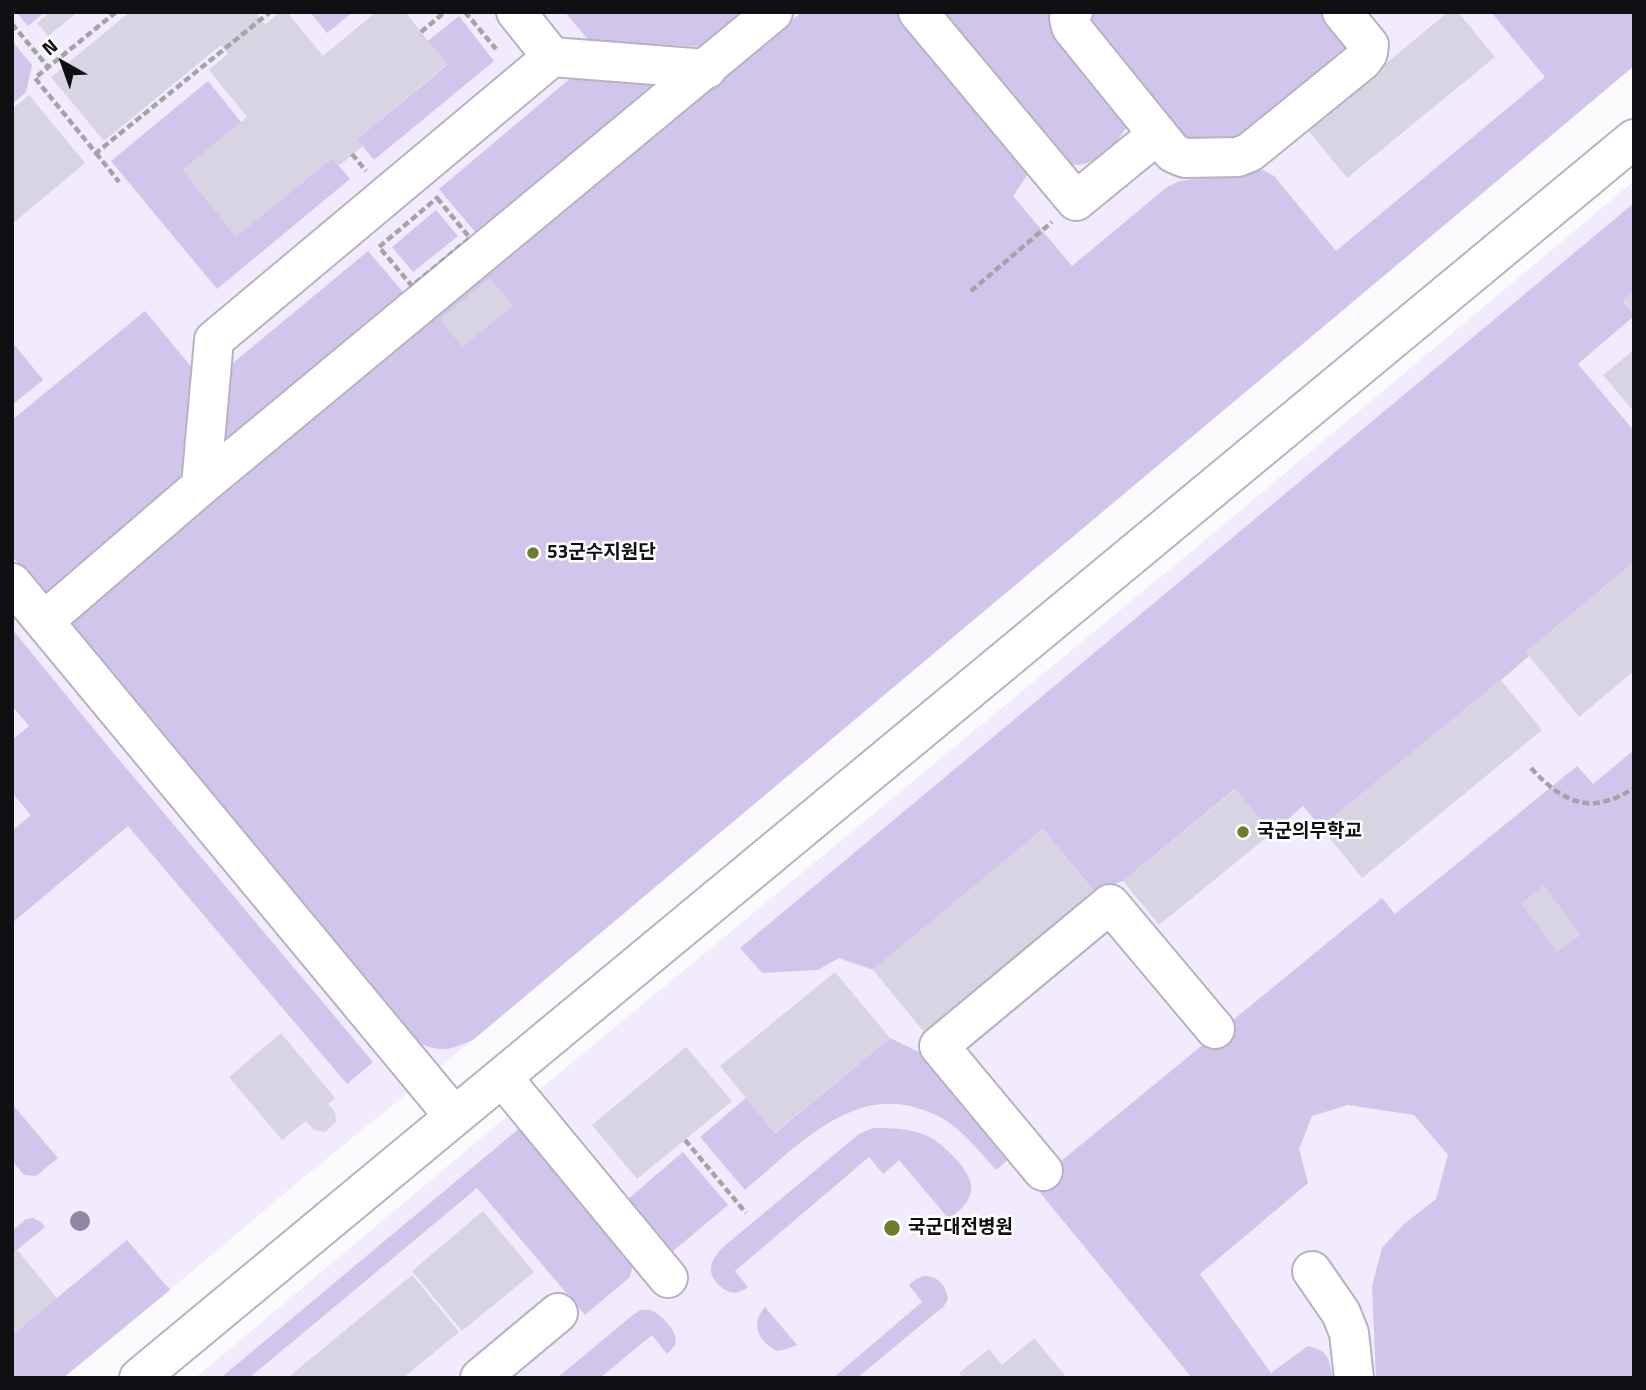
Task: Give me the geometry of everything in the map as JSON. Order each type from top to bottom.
[{"type":"street","points":[[516,12],[552,57]]},
{"type":"street","points":[[44,621],[201,486],[773,12]]},
{"type":"street","points":[[918,12],[1076,201],[1157,134]]},
{"type":"street","points":[[1073,12],[1069,18],[1070,27],[1173,153],[1185,158],[1238,158],[1250,152],[1362,61],[1368,53],[1369,45],[1342,12]]},
{"type":"street","points":[[201,486],[214,340],[552,57],[707,69]]},
{"type":"street","points":[[139,1378],[1634,139]]},
{"type":"street","points":[[12,583],[454,1116]]},
{"type":"street","points":[[1043,1171],[939,1046],[1110,904],[1215,1029]]},
{"type":"street","points":[[502,1076],[668,1278]]},
{"type":"street","points":[[1312,1271],[1341,1313],[1349,1332],[1354,1378]]},
{"type":"street","points":[[480,1378],[558,1313]]},
{"type":"path","points":[[116,12],[35,78],[119,182]]},
{"type":"path","points":[[96,153],[270,12]]},
{"type":"path","points":[[421,32],[445,12]]},
{"type":"path","points":[[465,12],[496,49]]},
{"type":"path","points":[[12,24],[48,67]]},
{"type":"path","points":[[437,198],[470,238],[412,286],[379,247],[437,198]]},
{"type":"path","points":[[971,291],[1076,201]]},
{"type":"path","points":[[1531,768],[1557,793],[1583,803],[1611,800],[1634,788]]},
{"type":"path","points":[[685,1140],[747,1213]]},
{"type":"shaded area","name":"53군수지원단","points":[[12,12],[1634,12],[1634,66],[473,1040],[63,1378],[12,1378]]},
{"type":"shaded area","points":[[16,12],[45,12],[28,26]]},
{"type":"shaded area","points":[[310,12],[353,12],[327,33]]},
{"type":"shaded area","points":[[565,12],[750,12],[710,47],[589,41]]},
{"type":"shaded area","points":[[802,12],[902,12],[1032,168],[1013,196],[1072,266],[1167,187],[1180,181],[1263,170],[1274,176],[1336,251],[1545,77],[1491,12],[1634,12],[1634,66],[473,1040],[447,1049],[420,1044],[63,622]]},
{"type":"shaded area","points":[[927,12],[1049,12],[1128,108],[1130,122],[1115,143],[1095,160],[1078,165],[1060,164]]},
{"type":"shaded area","points":[[1084,12],[1330,12],[1356,43],[1240,147],[1189,150]]},
{"type":"shaded area","points":[[459,16],[494,61],[374,160],[357,139],[447,65],[428,41]]},
{"type":"shaded area","points":[[12,41],[32,65],[26,92],[12,104]]},
{"type":"shaded area","points":[[572,77],[657,83],[660,87],[482,240],[439,189]]},
{"type":"shaded area","points":[[208,81],[241,122],[237,236],[332,158],[350,179],[217,289],[111,161]]},
{"type":"shaded area","name":"국군의무학교","points":[[1634,181],[1634,1378],[195,1378],[499,1123],[1204,541]]},
{"type":"shaded area","points":[[1634,203],[1634,292],[1623,301],[1634,316],[1578,364],[1634,431],[1634,562],[1526,652],[1529,656],[1501,680],[1321,827],[1303,806],[1272,833],[1235,789],[1123,881],[1094,891],[1043,829],[873,970],[839,958],[818,970],[762,973],[740,948]]},
{"type":"shaded area","points":[[436,210],[458,236],[413,272],[392,247]]},
{"type":"shaded area","points":[[368,251],[409,299],[220,446],[233,363]]},
{"type":"shaded area","points":[[145,311],[193,369],[182,486],[54,590],[42,592],[12,556],[12,420]]},
{"type":"shaded area","points":[[12,342],[43,380],[12,405]]},
{"type":"shaded area","points":[[12,629],[373,1062],[347,1084],[128,826],[12,923],[12,831],[31,815],[12,793],[12,740],[29,726],[12,706]]},
{"type":"shaded area","points":[[1634,750],[1634,1378],[1376,1378],[1372,1286],[1382,1248],[1404,1224],[1436,1199],[1448,1155],[1414,1115],[1348,1105],[1312,1116],[1299,1149],[1308,1183],[1200,1274],[1271,1373],[1308,1346],[1324,1353],[1333,1378],[1192,1378],[1033,1184],[1382,898],[1395,914],[1577,766],[1593,784]],"holes":[[[1544,886],[1580,935],[1557,951]]]},
{"type":"shaded area","points":[[890,1038],[921,1053],[1010,1158],[996,1170],[963,1134],[939,1116],[917,1108],[892,1104],[868,1106],[823,1126],[745,1190],[700,1137],[746,1098],[775,1133]]},
{"type":"shaded area","points":[[12,1104],[58,1158],[36,1176],[24,1175],[12,1161]]},
{"type":"shaded area","points":[[521,1127],[631,1259],[630,1277],[585,1315],[477,1188],[249,1378],[226,1378],[224,1375]]},
{"type":"shaded area","points":[[873,1128],[914,1131],[931,1138],[953,1156],[967,1174],[971,1189],[970,1197],[959,1211],[949,1219],[899,1160],[883,1174],[869,1157],[735,1271],[748,1287],[734,1293],[721,1287],[713,1277],[711,1267],[723,1247],[859,1134]]},
{"type":"shaded area","points":[[683,1152],[728,1205],[672,1252],[628,1199]]},
{"type":"shaded area","points":[[33,1218],[45,1227],[12,1254],[12,1231],[26,1219]]},
{"type":"shaded area","points":[[127,1240],[170,1290],[63,1378],[12,1378],[12,1335]]},
{"type":"shaded area","points":[[924,1276],[938,1280],[946,1290],[948,1299],[944,1306],[857,1378],[833,1378],[922,1302],[909,1285]]},
{"type":"shaded area","points":[[765,1307],[797,1345],[777,1351],[765,1342],[757,1326]]},
{"type":"shaded area","points":[[641,1310],[653,1311],[673,1330],[675,1345],[667,1354],[652,1335],[600,1378],[557,1378],[634,1314]]},
{"type":"building","points":[[50,12],[78,12],[48,36],[37,23]]},
{"type":"building","points":[[130,12],[259,12],[257,14],[265,25],[280,12],[287,12],[323,56],[376,12],[405,12],[447,64],[357,139],[363,146],[339,166],[332,158],[236,237],[182,170],[247,117],[209,70],[228,54],[221,45],[104,141],[51,77]]},
{"type":"building","points":[[1448,12],[1458,12],[1495,57],[1347,178],[1307,129]]},
{"type":"building","points":[[29,95],[85,163],[12,224],[12,109]]},
{"type":"building","points":[[490,278],[513,306],[462,347],[440,319]]},
{"type":"building","points":[[1634,292],[1634,313],[1623,300]]},
{"type":"building","points":[[1634,350],[1634,412],[1603,375]]},
{"type":"building","points":[[1634,562],[1634,671],[1579,717],[1526,652]]},
{"type":"building","points":[[1501,680],[1542,730],[1362,878],[1321,827]]},
{"type":"building","points":[[1236,789],[1272,833],[1159,925],[1123,881]]},
{"type":"building","points":[[1043,829],[1094,891],[924,1032],[873,970]]},
{"type":"building","points":[[1544,885],[1580,935],[1557,952],[1521,903]]},
{"type":"building","points":[[835,972],[890,1038],[774,1133],[720,1066]]},
{"type":"building","points":[[281,1033],[335,1098],[328,1104],[335,1112],[336,1122],[325,1132],[314,1130],[306,1121],[282,1140],[229,1077]]},
{"type":"building","points":[[686,1047],[732,1101],[637,1179],[592,1125]]},
{"type":"building","points":[[483,1211],[534,1272],[462,1331],[412,1271]]},
{"type":"building","points":[[17,1250],[57,1298],[12,1335],[12,1254]]},
{"type":"building","points":[[412,1275],[459,1332],[403,1378],[293,1378],[291,1375]]},
{"type":"building","points":[[1034,1338],[1067,1378],[963,1378],[959,1373],[989,1349],[1002,1365]]},
{"type":"place","name":"53군수지원단","points":[[533,553]]},
{"type":"place","name":"국군의무학교","points":[[1243,832]]},
{"type":"place","name":"국군대전병원","points":[[892,1228]]}]
